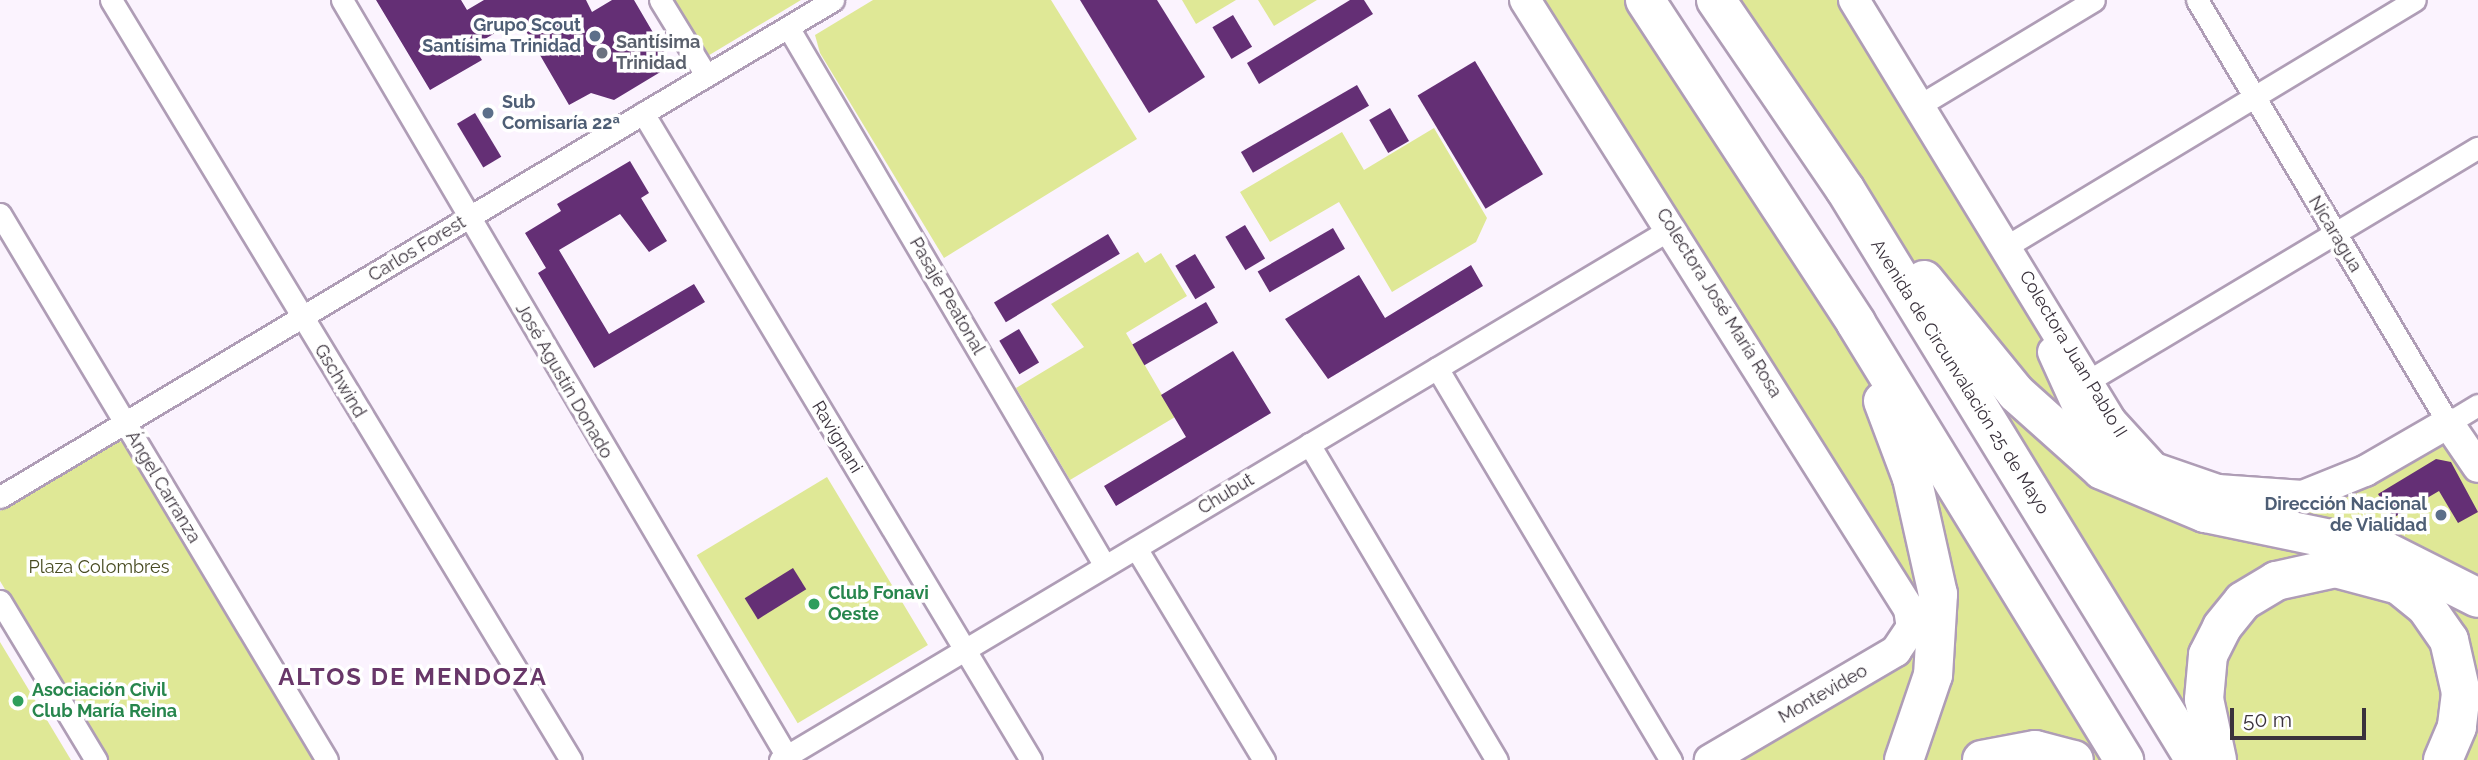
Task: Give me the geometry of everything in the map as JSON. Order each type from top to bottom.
[{"type":"highway","points":[[1645,0],[1856,323],[2124,760]]},
{"type":"highway","name":"Avenida de Circunvalación 25 de Mayo","points":[[1716,0],[1844,189],[2195,760]]},
{"type":"highway","points":[[1844,189],[2063,440],[2102,471],[2166,502],[2249,525],[2383,550],[2478,598]]},
{"type":"highway","points":[[1856,323],[1912,478],[1938,594],[1933,675],[1905,760]]},
{"type":"highway","points":[[2217,760],[2204,698],[2208,655],[2218,634],[2258,590],[2296,573],[2335,568],[2399,585],[2426,607],[2449,640],[2461,693],[2443,760]]},
{"type":"highway","points":[[1982,760],[2026,750],[2074,760]]},
{"type":"main road","name":"Colectora José María Rosa","points":[[1525,0],[1672,228],[1909,609]]},
{"type":"main road","name":"Colectora Juan Pablo II","points":[[1854,0],[2123,439],[2154,468],[2260,496],[2303,496],[2333,486],[2448,423]]},
{"type":"main road","points":[[2015,259],[2059,367],[2096,440],[2166,502]]},
{"type":"main road","name":"Nicaragua","points":[[2448,423],[2478,467]]},
{"type":"main road","name":"Montevideo","points":[[1710,760],[1896,651],[1912,626],[1909,609]]},
{"type":"street","name":"Gschwind","points":[[111,0],[571,760]]},
{"type":"street","name":"José Agustín Donado","points":[[342,0],[785,759]]},
{"type":"street","points":[[660,0],[706,75]]},
{"type":"street","name":"Carlos Forest","points":[[0,497],[833,0]]},
{"type":"street","points":[[1920,104],[2094,0]]},
{"type":"street","name":"Nicaragua","points":[[2197,0],[2448,423]]},
{"type":"street","points":[[2015,259],[2254,97],[2415,0]]},
{"type":"street","name":"Pasaje Peatonal","points":[[788,27],[1105,566]]},
{"type":"street","name":"Ravignani","points":[[643,113],[1031,760]]},
{"type":"street","points":[[2088,381],[2478,148]]},
{"type":"street","name":"Ángel Carranza","points":[[0,214],[327,760]]},
{"type":"street","name":"Chubut","points":[[785,759],[1672,228]]},
{"type":"street","points":[[1437,368],[1671,760]]},
{"type":"street","points":[[2448,423],[2478,405]]},
{"type":"street","points":[[1309,444],[1497,760]]},
{"type":"street","points":[[1136,548],[1264,760]]},
{"type":"street","points":[[0,601],[96,760]]},
{"type":"green space","points":[[671,0],[801,0],[706,57]]},
{"type":"green space","points":[[873,0],[1051,0],[1137,139],[944,258],[820,53],[815,35]]},
{"type":"green space","points":[[1182,0],[1236,0],[1196,24]]},
{"type":"green space","points":[[1258,0],[1317,0],[1274,26]]},
{"type":"green space","points":[[1525,0],[1645,0],[2124,760],[1710,760],[1912,627]]},
{"type":"green space","points":[[1716,0],[1854,0],[2137,455],[2282,496],[2448,423],[2478,467],[2478,760],[2195,760]]},
{"type":"green space","points":[[1434,128],[1487,218],[1476,242],[1392,292],[1339,202],[1270,242],[1240,192],[1342,132],[1364,170]]},
{"type":"green space","points":[[1138,252],[1145,263],[1161,253],[1187,296],[1126,333],[1175,417],[1070,480],[1016,388],[1084,347],[1051,304]]},
{"type":"green space","name":"Plaza Colombres","points":[[118,441],[128,443],[320,760],[108,760],[0,581],[0,511]]},
{"type":"green space","name":"Club Fonavi Oeste","points":[[827,477],[928,645],[798,723],[697,555]]},
{"type":"green space","name":"Asociación Civil Club María Reina","points":[[0,642],[71,760],[0,760]]},
{"type":"building","points":[[376,0],[461,0],[467,10],[484,0],[586,0],[592,12],[612,0],[634,0],[672,65],[614,100],[591,93],[569,105],[519,19],[473,46],[482,60],[430,90]]},
{"type":"building","points":[[1080,0],[1157,0],[1205,77],[1149,113]]},
{"type":"building","points":[[1350,0],[1364,0],[1373,14],[1259,84],[1247,63]]},
{"type":"building","points":[[1233,15],[1252,47],[1231,59],[1212,27]]},
{"type":"building","points":[[1475,61],[1543,174],[1486,209],[1418,96]]},
{"type":"building","points":[[1357,85],[1369,106],[1253,173],[1241,152]]},
{"type":"building","points":[[1390,108],[1409,141],[1388,153],[1369,120]]},
{"type":"building","points":[[475,113],[501,157],[483,168],[457,124]]},
{"type":"building","points":[[630,161],[649,193],[641,198],[667,241],[649,252],[620,214],[559,250],[609,334],[694,284],[705,302],[594,368],[538,273],[546,268],[525,233],[561,211],[557,204]]},
{"type":"building","points":[[1245,225],[1265,258],[1245,270],[1225,237]]},
{"type":"building","points":[[1333,228],[1345,249],[1270,292],[1258,272]]},
{"type":"building","points":[[1108,234],[1120,254],[1006,322],[994,303]]},
{"type":"building","points":[[1195,254],[1215,287],[1195,299],[1175,266]]},
{"type":"building","points":[[1471,265],[1483,286],[1328,379],[1285,319],[1359,275],[1385,318]]},
{"type":"building","points":[[1206,302],[1218,323],[1144,365],[1132,344]]},
{"type":"building","points":[[1019,329],[1039,362],[1019,374],[999,341]]},
{"type":"building","points":[[1233,351],[1271,413],[1116,506],[1104,486],[1186,437],[1161,395]]},
{"type":"building","points":[[2436,459],[2451,462],[2478,512],[2458,523],[2439,491],[2393,518],[2378,494]]},
{"type":"building","points":[[793,568],[806,589],[758,619],[745,598]]},
{"type":"place","name":"Grupo Scout Santísima Trinidad","points":[[595,36]]},
{"type":"place","name":"Santísima Trinidad","points":[[602,53]]},
{"type":"place","name":"Sub Comisaría 22ª","points":[[488,113]]},
{"type":"place","name":"Dirección Nacional de Vialidad","points":[[2441,515]]},
{"type":"place","name":"Club Fonavi Oeste","points":[[814,604]]},
{"type":"place","name":"Asociación Civil Club María Reina","points":[[18,701]]},
{"type":"district","name":"ALTOS DE MENDOZA","points":[[413,677]]}]
